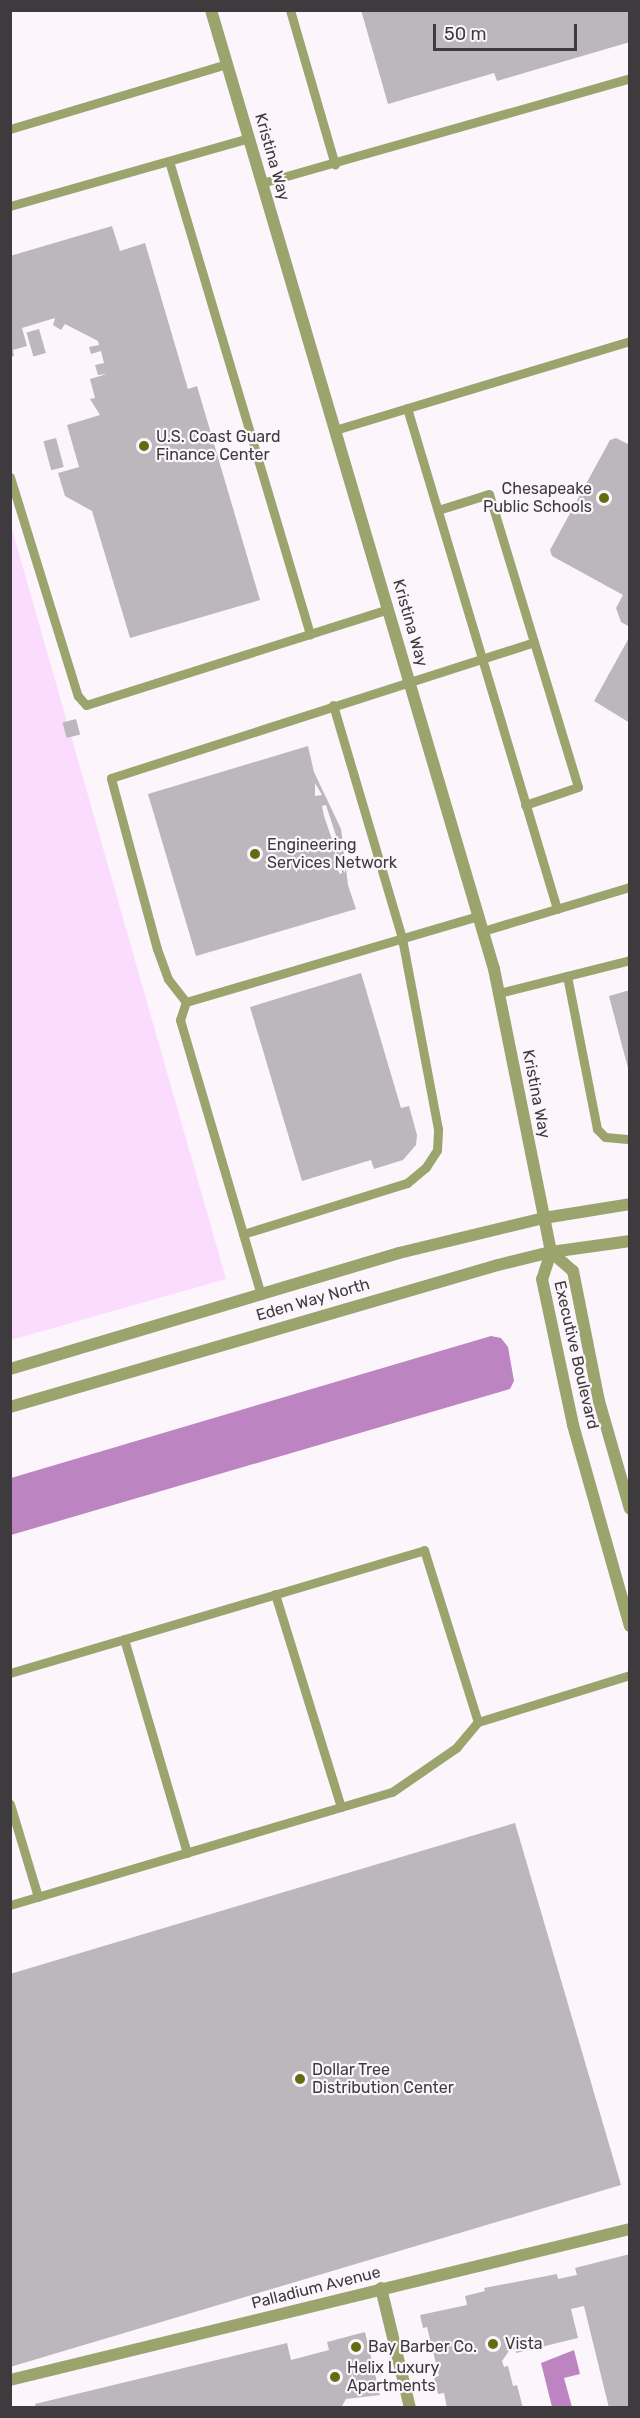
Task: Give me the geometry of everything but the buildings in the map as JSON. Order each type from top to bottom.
[{"type":"street","name":"Kristina Way","points":[[211,10],[483,931],[499,993],[551,1252]]},
{"type":"street","name":"Eden Way North","points":[[10,1369],[399,1254],[544,1218],[630,1204]]},
{"type":"street","name":"Eden Way North","points":[[10,1407],[426,1284],[551,1252],[630,1241]]},
{"type":"street","name":"Executive Boulevard","points":[[630,1509],[599,1401],[573,1271],[551,1252],[542,1279],[573,1425],[630,1626]]},
{"type":"street","name":"Palladium Avenue","points":[[10,2380],[630,2229]]},
{"type":"street","points":[[381,2288],[410,2408]]},
{"type":"lane","points":[[290,10],[335,165]]},
{"type":"lane","points":[[10,129],[227,64]]},
{"type":"lane","points":[[262,183],[335,165],[630,78]]},
{"type":"lane","points":[[10,206],[249,138]]},
{"type":"lane","points":[[169,161],[310,634]]},
{"type":"lane","points":[[335,430],[630,341]]},
{"type":"lane","points":[[407,408],[557,909]]},
{"type":"lane","points":[[10,477],[78,696],[86,705],[388,609]]},
{"type":"lane","points":[[438,510],[489,494],[578,787],[525,805]]},
{"type":"lane","points":[[186,1002],[168,979],[157,948],[111,778],[409,680],[534,642]]},
{"type":"lane","points":[[243,1234],[407,1182],[426,1167],[437,1150],[438,1129],[402,938],[333,705]]},
{"type":"lane","points":[[483,931],[630,887]]},
{"type":"lane","points":[[186,1002],[478,916]]},
{"type":"lane","points":[[499,993],[630,960]]},
{"type":"lane","points":[[567,976],[597,1129],[605,1137],[630,1139]]},
{"type":"lane","points":[[186,1002],[180,1020],[261,1295]]},
{"type":"lane","points":[[10,1673],[424,1550],[478,1722]]},
{"type":"lane","points":[[275,1594],[341,1807]]},
{"type":"lane","points":[[124,1639],[187,1853]]},
{"type":"lane","points":[[10,1905],[392,1792],[456,1748],[478,1722],[630,1675]]},
{"type":"lane","points":[[10,1804],[38,1897]]},
{"type":"shaded area","points":[[10,522],[226,1279],[11,1340],[10,1340]]},
{"type":"shaded area","points":[[491,1336],[501,1338],[508,1347],[514,1381],[510,1389],[11,1535],[11,1478]]},
{"type":"shaded area","points":[[574,2350],[580,2374],[564,2378],[572,2407],[552,2407],[541,2363]]},
{"type":"place","name":"U.S. Coast Guard Finance Center","points":[[144,446]]},
{"type":"place","name":"Chesapeake Public Schools","points":[[604,498]]},
{"type":"place","name":"Engineering Services Network","points":[[255,854]]},
{"type":"place","name":"Dollar Tree Distribution Center","points":[[300,2079]]},
{"type":"place","name":"Vista","points":[[493,2344]]},
{"type":"place","name":"Bay Barber Co.","points":[[356,2347]]},
{"type":"place","name":"Helix Luxury Apartments","points":[[335,2377]]}]
